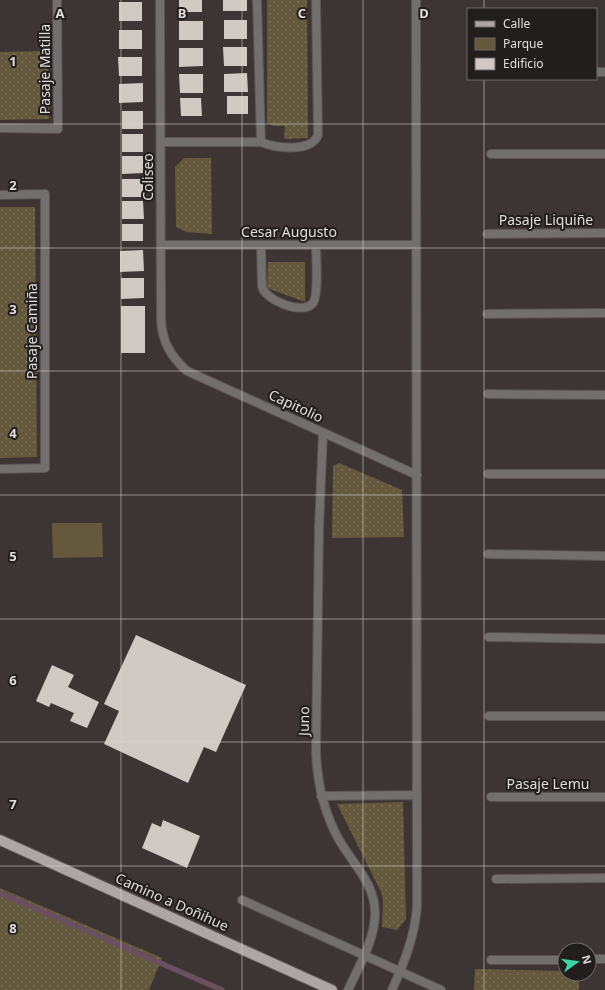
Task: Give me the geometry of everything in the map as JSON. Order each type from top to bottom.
[{"type":"main road","name":"Camino a Doñihue","points":[[0,840],[332,990]]},
{"type":"street","name":"Pasaje Matilla","points":[[0,128],[58,128],[58,0]]},
{"type":"street","name":"Coliseo","points":[[160,0],[162,330],[170,353]]},
{"type":"street","points":[[258,0],[261,142]]},
{"type":"street","points":[[161,142],[261,142],[276,146],[303,147],[313,143],[318,135],[316,0]]},
{"type":"street","points":[[392,990],[416,927],[416,0]]},
{"type":"street","points":[[491,154],[605,154]]},
{"type":"street","name":"Pasaje Camiña","points":[[0,195],[45,194],[46,460],[46,468],[0,469]]},
{"type":"street","name":"Pasaje Liquiñe","points":[[487,234],[605,233]]},
{"type":"street","name":"Cesar Augusto","points":[[161,245],[416,245]]},
{"type":"street","points":[[261,245],[262,286],[264,292],[270,297],[301,309],[309,306],[315,299],[316,245]]},
{"type":"street","points":[[487,314],[605,313]]},
{"type":"street","name":"Capitolio","points":[[170,353],[177,363],[187,371],[417,475]]},
{"type":"street","points":[[488,394],[605,395]]},
{"type":"street","name":"Juno","points":[[323,433],[319,527],[316,751],[321,796],[332,826],[365,878],[374,901],[374,924],[364,955],[348,990]]},
{"type":"street","points":[[488,474],[605,474]]},
{"type":"street","points":[[488,554],[605,556]]},
{"type":"street","points":[[489,638],[605,639]]},
{"type":"street","points":[[489,716],[605,716]]},
{"type":"street","points":[[321,796],[417,795]]},
{"type":"street","name":"Pasaje Lemu","points":[[491,797],[605,797]]},
{"type":"street","points":[[496,879],[605,878]]},
{"type":"street","points":[[242,900],[441,990]]},
{"type":"street","points":[[491,960],[557,960]]},
{"type":"green space","points":[[267,0],[307,0],[308,138],[284,139],[285,126],[274,126],[267,123]]},
{"type":"green space","points":[[48,51],[49,119],[0,120],[0,52]]},
{"type":"green space","points":[[184,158],[211,158],[212,234],[186,232],[176,227],[175,167]]},
{"type":"green space","points":[[0,207],[35,207],[37,457],[0,458]]},
{"type":"green space","points":[[268,262],[305,262],[305,302],[267,288]]},
{"type":"green space","points":[[339,463],[402,490],[404,537],[332,538],[333,466]]},
{"type":"green space","points":[[52,523],[102,523],[103,557],[53,558]]},
{"type":"green space","points":[[403,802],[406,919],[397,930],[382,927],[382,894],[337,804]]},
{"type":"green space","points":[[0,888],[162,958],[149,990],[0,990]]},
{"type":"green space","points":[[475,969],[557,971],[557,982],[579,982],[579,990],[474,990]]},
{"type":"building","points":[[179,0],[202,0],[202,12],[179,12]]},
{"type":"building","points":[[223,0],[247,0],[247,11],[223,11]]},
{"type":"building","points":[[119,2],[142,2],[142,21],[119,21]]},
{"type":"building","points":[[224,20],[247,20],[247,39],[224,39]]},
{"type":"building","points":[[179,21],[203,21],[203,40],[179,40]]},
{"type":"building","points":[[119,30],[142,30],[142,49],[119,49]]},
{"type":"building","points":[[223,47],[247,47],[247,66],[224,66]]},
{"type":"building","points":[[179,48],[203,48],[203,66],[179,67]]},
{"type":"building","points":[[118,57],[142,57],[142,76],[119,76]]},
{"type":"building","points":[[247,73],[248,92],[224,92],[224,74]]},
{"type":"building","points":[[179,74],[203,74],[203,93],[180,93]]},
{"type":"building","points":[[143,83],[143,102],[119,103],[119,84]]},
{"type":"building","points":[[227,96],[248,96],[248,114],[227,114]]},
{"type":"building","points":[[180,98],[201,98],[202,116],[181,116]]},
{"type":"building","points":[[122,111],[143,111],[143,129],[122,129]]},
{"type":"building","points":[[122,134],[143,134],[143,152],[122,152]]},
{"type":"building","points":[[122,156],[143,156],[143,173],[122,174]]},
{"type":"building","points":[[122,179],[143,179],[143,197],[122,197]]},
{"type":"building","points":[[122,201],[143,201],[144,219],[122,219]]},
{"type":"building","points":[[122,224],[143,224],[143,241],[122,241]]},
{"type":"building","points":[[143,250],[144,271],[120,272],[120,251]]},
{"type":"building","points":[[121,278],[144,278],[144,298],[121,299]]},
{"type":"building","points":[[121,306],[145,306],[145,353],[121,353]]},
{"type":"building","points":[[136,635],[246,685],[216,752],[204,747],[188,783],[104,744],[119,711],[104,704]]},
{"type":"building","points":[[52,665],[74,675],[68,687],[99,702],[87,728],[70,721],[74,713],[51,703],[49,707],[36,701]]},
{"type":"building","points":[[163,820],[200,836],[187,868],[142,848],[152,823],[161,827]]},
{"type":"waterway","points":[[0,893],[222,990]]}]
